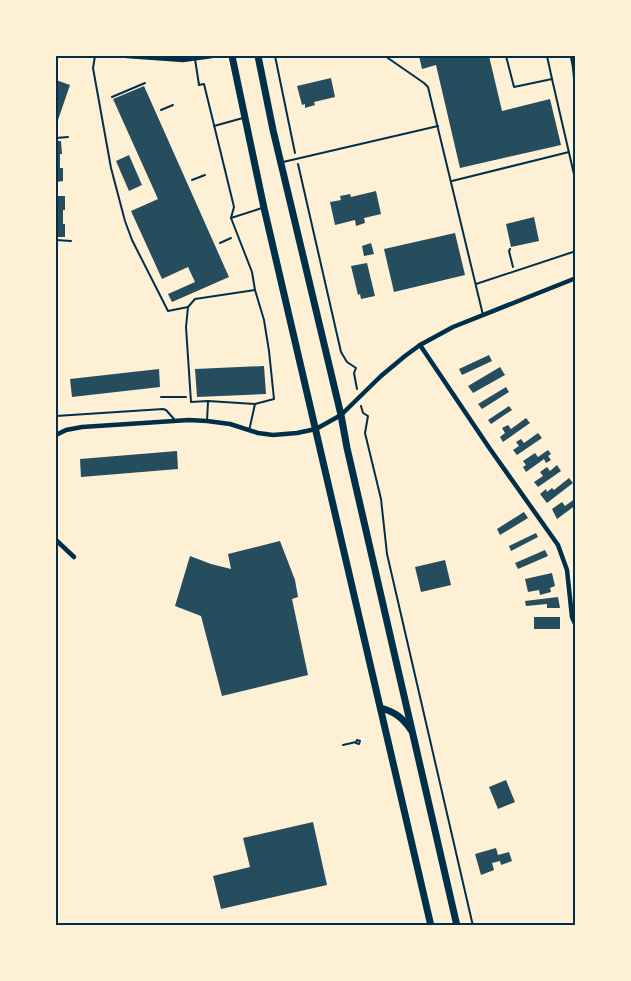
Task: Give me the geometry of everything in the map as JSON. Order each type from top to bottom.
[{"type":"main road","points":[[232,56],[264,208],[431,926]]},
{"type":"main road","points":[[258,56],[457,926]]},
{"type":"main road","points":[[381,708],[400,716],[414,735]]},
{"type":"street","points":[[127,56],[173,60],[212,56]]},
{"type":"street","points":[[572,56],[576,86]]},
{"type":"street","points":[[56,435],[66,430],[82,428],[207,420],[273,435],[316,429],[341,415],[381,375],[420,345],[453,327],[576,278]]},
{"type":"street","points":[[420,345],[558,545],[567,570],[572,617],[576,626]]},
{"type":"street","points":[[56,540],[74,557]]},
{"type":"lane","points":[[95,56],[93,68],[111,168],[129,232],[168,311],[188,307]]},
{"type":"lane","points":[[385,56],[428,87],[483,315]]},
{"type":"lane","points":[[506,56],[514,87],[552,79]]},
{"type":"lane","points":[[547,56],[576,183]]},
{"type":"lane","points":[[195,59],[199,85],[204,84],[234,207],[231,218],[252,272],[264,320],[274,399],[255,404],[191,402],[186,327],[188,307],[195,299],[255,290]]},
{"type":"lane","points":[[214,126],[244,118]]},
{"type":"lane","points":[[281,162],[438,126]]},
{"type":"lane","points":[[451,182],[569,152]]},
{"type":"lane","points":[[231,218],[264,208]]},
{"type":"lane","points":[[475,284],[576,251]]},
{"type":"lane","points":[[207,420],[208,401]]},
{"type":"lane","points":[[249,431],[255,404]]},
{"type":"lane","points":[[56,416],[163,409],[176,421]]},
{"type":"path","points":[[275,56],[294,149]]},
{"type":"path","points":[[112,98],[145,82]]},
{"type":"path","points":[[161,110],[173,105]]},
{"type":"path","points":[[56,138],[68,137]]},
{"type":"path","points":[[299,169],[341,352],[347,362],[356,368],[354,373]]},
{"type":"path","points":[[192,180],[205,175]]},
{"type":"path","points":[[220,243],[237,234]]},
{"type":"path","points":[[56,240],[71,241]]},
{"type":"path","points":[[510,249],[514,271]]},
{"type":"path","points":[[161,397],[191,396]]},
{"type":"path","points":[[363,413],[368,416],[366,433],[381,498],[387,555],[473,926]]},
{"type":"path","points":[[343,745],[356,742]]},
{"type":"building","points":[[419,56],[489,56],[502,111],[550,99],[561,145],[460,168],[436,65],[422,69]]},
{"type":"building","points":[[331,78],[335,97],[314,102],[315,105],[305,108],[297,86]]},
{"type":"building","points":[[56,80],[70,85],[58,120],[56,119]]},
{"type":"building","points":[[144,86],[229,277],[172,302],[168,294],[195,282],[188,267],[162,279],[131,211],[158,199],[113,99]]},
{"type":"building","points":[[56,141],[61,141],[60,168],[63,168],[63,181],[56,182]]},
{"type":"building","points":[[129,155],[142,185],[129,191],[116,161]]},
{"type":"building","points":[[376,191],[381,214],[364,218],[365,223],[356,226],[355,220],[335,225],[330,202],[341,200],[340,196],[350,194],[351,197]]},
{"type":"building","points":[[56,196],[65,196],[63,224],[65,224],[65,237],[56,237]]},
{"type":"building","points":[[534,217],[539,241],[511,247],[506,224]]},
{"type":"building","points":[[455,233],[465,275],[394,292],[384,249]]},
{"type":"building","points":[[371,243],[374,254],[364,256],[362,246]]},
{"type":"building","points":[[367,263],[375,296],[361,299],[351,266]]},
{"type":"building","points":[[489,355],[492,361],[462,375],[459,369]]},
{"type":"building","points":[[264,366],[266,394],[197,397],[195,369]]},
{"type":"building","points":[[500,367],[505,375],[473,393],[468,386]]},
{"type":"building","points":[[159,369],[160,387],[72,397],[70,379]]},
{"type":"building","points":[[506,387],[509,392],[482,409],[478,404]]},
{"type":"building","points":[[509,406],[512,410],[491,424],[488,420]]},
{"type":"building","points":[[526,418],[530,423],[503,442],[500,437],[505,433],[502,428],[508,425],[511,429]]},
{"type":"building","points":[[538,433],[542,438],[517,455],[513,450],[519,446],[516,442],[521,439],[524,443]]},
{"type":"building","points":[[548,450],[551,460],[546,463],[544,459],[526,472],[523,467],[526,465],[523,461],[535,453],[538,457]]},
{"type":"building","points":[[177,451],[178,469],[81,477],[80,459]]},
{"type":"building","points":[[557,465],[561,471],[538,487],[534,482],[543,476],[540,472],[547,467],[550,471]]},
{"type":"building","points":[[569,478],[573,483],[547,503],[540,494],[546,489],[547,492],[552,488],[554,490]]},
{"type":"building","points":[[576,498],[576,505],[557,519],[552,509],[562,502],[565,506]]},
{"type":"building","points":[[524,512],[528,518],[500,535],[497,529]]},
{"type":"building","points":[[536,533],[538,537],[511,551],[509,546]]},
{"type":"building","points":[[280,541],[295,580],[298,597],[292,599],[308,675],[222,696],[201,616],[175,606],[190,556],[231,569],[228,554]]},
{"type":"building","points":[[545,550],[548,556],[518,569],[515,563]]},
{"type":"building","points":[[445,560],[451,585],[421,592],[415,567]]},
{"type":"building","points":[[552,573],[555,586],[550,588],[551,592],[540,595],[539,590],[528,592],[525,579]]},
{"type":"building","points":[[558,597],[560,608],[547,608],[547,604],[526,606],[525,601]]},
{"type":"building","points":[[534,617],[560,617],[560,629],[534,629]]},
{"type":"building","points":[[506,780],[515,802],[498,809],[489,787]]},
{"type":"building","points":[[313,822],[327,885],[221,909],[213,876],[250,867],[243,838]]},
{"type":"building","points":[[496,848],[498,855],[509,852],[512,861],[501,865],[500,861],[492,863],[494,870],[481,875],[475,854]]}]
